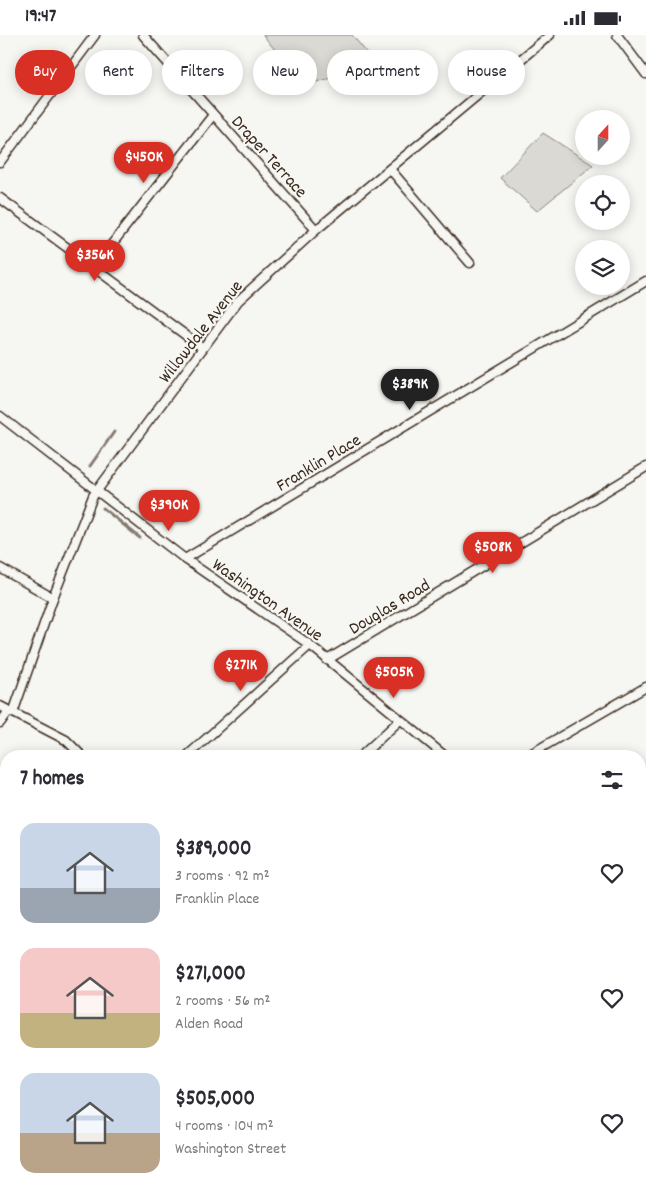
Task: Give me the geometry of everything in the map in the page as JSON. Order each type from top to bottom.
[{"type":"street","points":[[0,162],[95,35]]},
{"type":"street","name":"Draper Terrace","points":[[143,35],[316,230]]},
{"type":"street","name":"Willowdale Avenue","points":[[0,723],[11,712],[93,496],[238,301],[316,230],[550,35]]},
{"type":"street","points":[[617,35],[646,73]]},
{"type":"street","points":[[94,267],[213,115]]},
{"type":"street","points":[[390,169],[470,263]]},
{"type":"street","points":[[0,198],[203,348]]},
{"type":"street","name":"Franklin Place","points":[[185,559],[646,281]]},
{"type":"street","name":"Washington Avenue","points":[[0,416],[185,559],[310,645],[438,750]]},
{"type":"street","name":"Douglas Road","points":[[328,660],[646,467]]},
{"type":"street","points":[[0,568],[53,598]]},
{"type":"street","points":[[194,750],[310,645]]},
{"type":"street","points":[[536,750],[646,687]]},
{"type":"street","points":[[0,706],[66,739],[76,750]]},
{"type":"street","points":[[367,750],[400,719]]},
{"type":"shaded area","points":[[263,35],[352,35],[364,50],[327,50],[327,79],[317,82],[317,50],[275,50]]},
{"type":"shaded area","points":[[543,133],[575,153],[575,165],[593,165],[581,175],[575,175],[575,180],[537,211],[500,178]]},
{"type":"waterway","points":[[90,466],[114,432]]},
{"type":"waterway","points":[[103,508],[140,538]]}]
